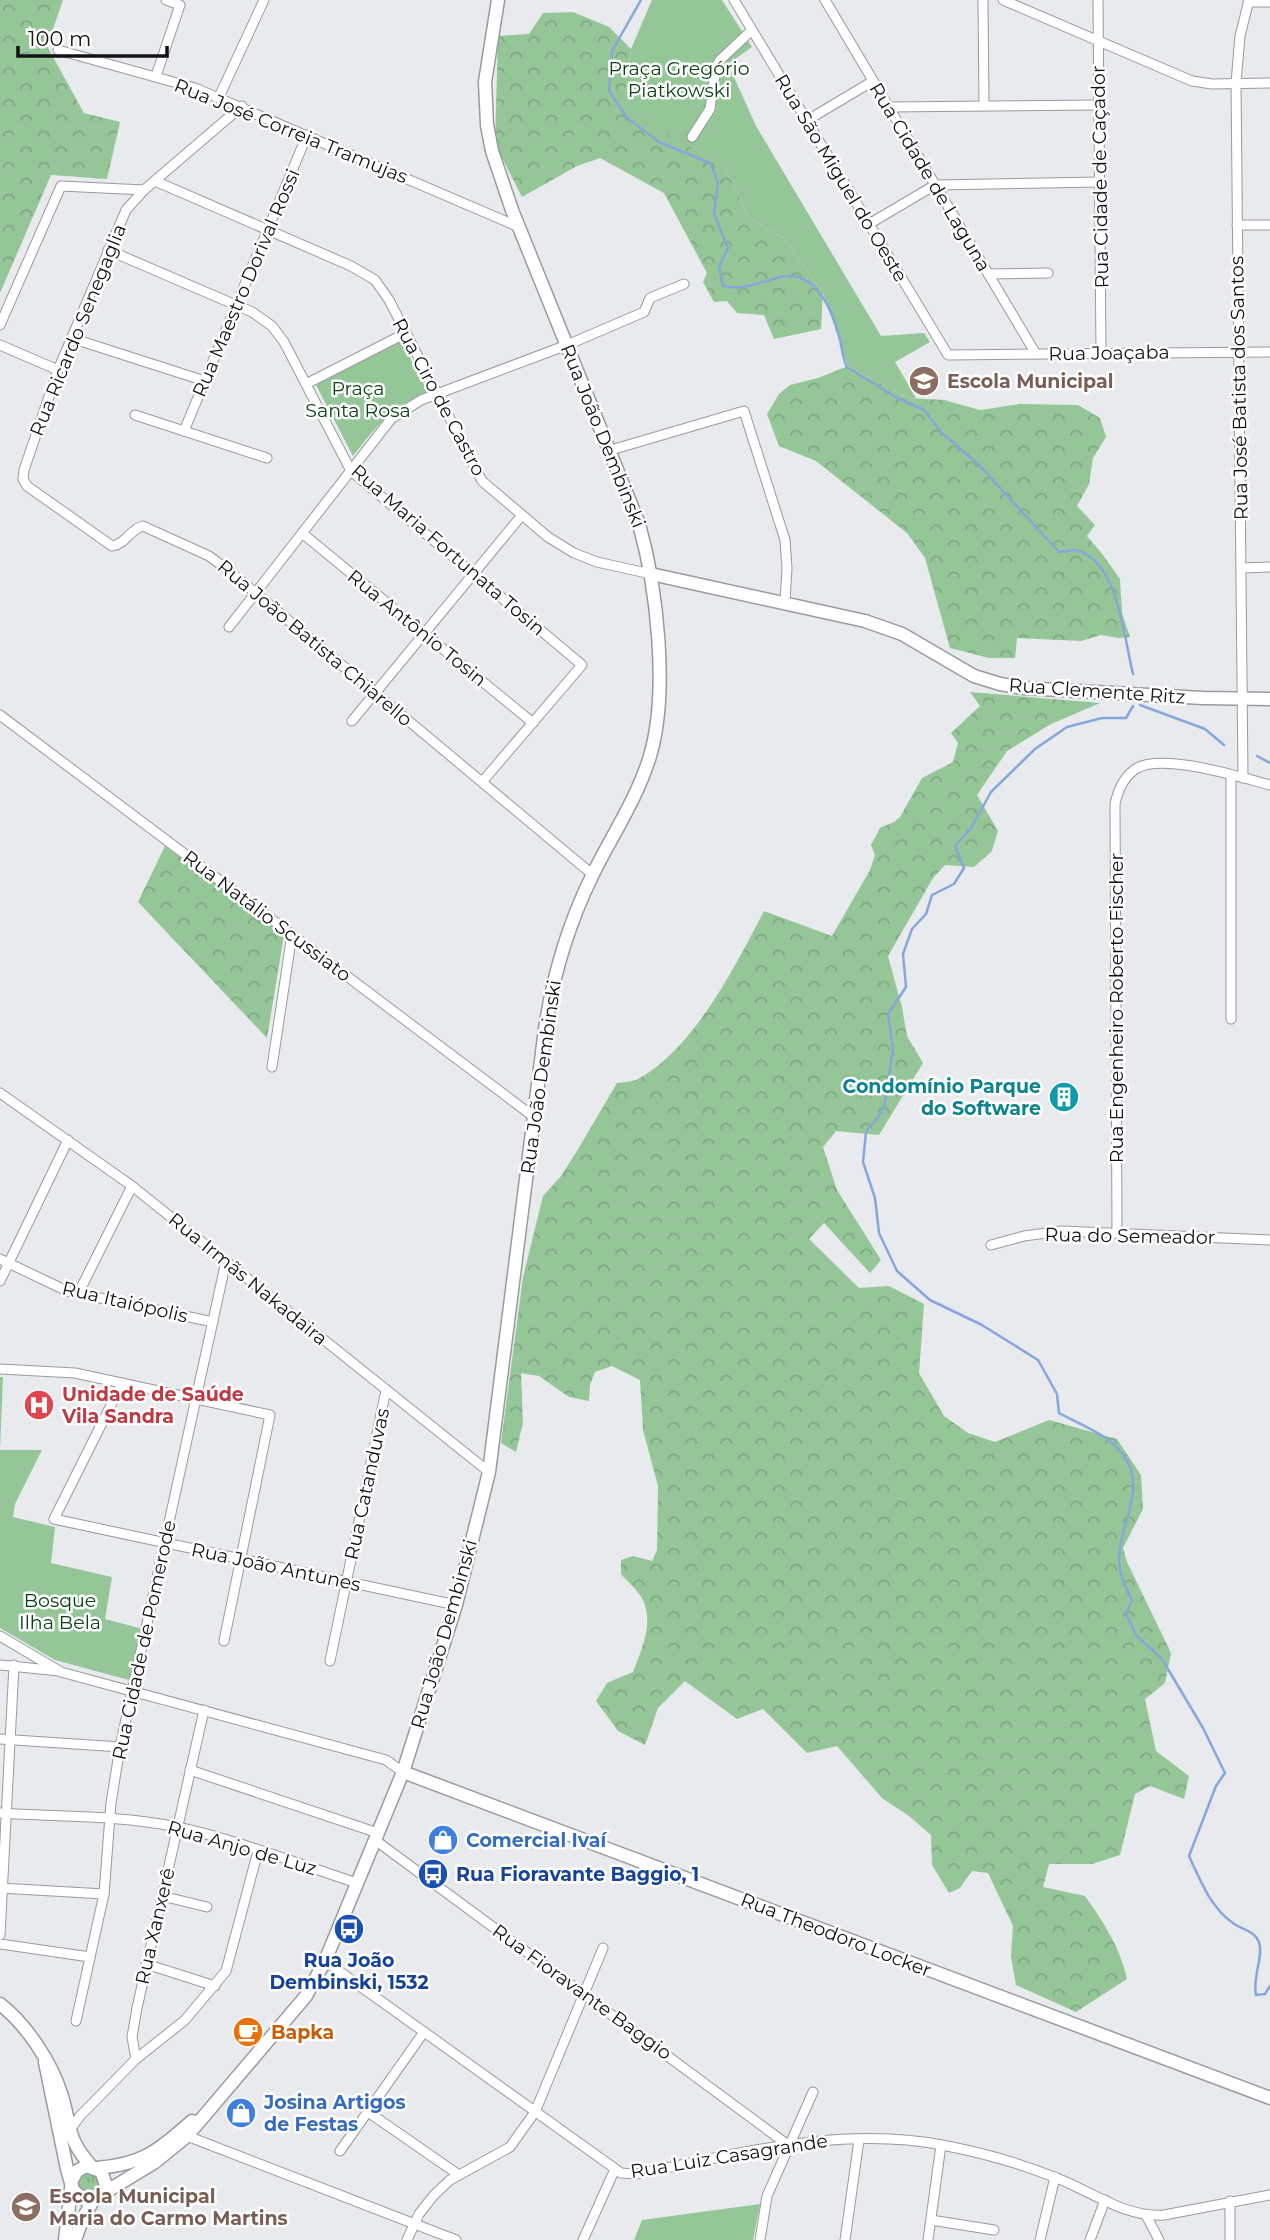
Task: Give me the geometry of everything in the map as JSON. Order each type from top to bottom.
[{"type":"main road","name":"Rua João Dembinski","points":[[98,2196],[136,2174],[187,2136],[306,1996],[325,1961],[403,1772],[456,1605],[489,1472],[546,1018],[554,975],[569,926],[592,874],[640,783],[650,757],[657,724],[660,683],[651,574],[635,509],[497,170],[487,125],[485,82],[498,0]]},
{"type":"main road","name":"Rua Clemente Ritz","points":[[651,574],[885,627],[962,670],[1000,684],[1064,690],[1270,699]]},
{"type":"main road","name":"Rua Theodoro Locker","points":[[403,1772],[1270,2098]]},
{"type":"main road","points":[[0,2004],[26,2030],[58,2086],[69,2131],[77,2149],[106,2180],[82,2220],[75,2240]]},
{"type":"main road","points":[[45,2062],[66,2169],[72,2185],[80,2198],[98,2196]]},
{"type":"main road","name":"Rua João Dembinski","points":[[94,2167],[119,2166],[139,2161],[168,2141],[219,2097]]},
{"type":"main road","points":[[65,2240],[72,2185],[77,2171],[94,2167]]},
{"type":"street","points":[[156,76],[180,5],[166,0]]},
{"type":"street","points":[[219,97],[264,0]]},
{"type":"street","name":"Rua São Miguel do Oeste","points":[[734,0],[948,355]]},
{"type":"street","name":"Rua Cidade de Laguna","points":[[825,0],[1035,354]]},
{"type":"street","points":[[983,0],[984,106]]},
{"type":"street","points":[[1003,0],[1192,81],[1212,84],[1270,83]]},
{"type":"street","name":"Rua Cidade de Caçador","points":[[1098,0],[1101,354]]},
{"type":"street","points":[[1249,1],[1270,2]]},
{"type":"street","name":"Rua José Batista dos Santos","points":[[1243,778],[1236,83],[1239,43],[1249,1]]},
{"type":"street","points":[[692,137],[710,109],[720,60],[752,30]]},
{"type":"street","name":"Rua José Correia Tramujas","points":[[58,50],[156,76],[219,97],[519,227]]},
{"type":"street","points":[[806,121],[873,81]]},
{"type":"street","points":[[888,107],[1099,105]]},
{"type":"street","name":"Rua Ricardo Senegaglia","points":[[23,479],[23,470],[58,370],[126,210],[144,190],[242,106]]},
{"type":"street","name":"Rua Maestro Dorival Rossi","points":[[184,431],[307,135]]},
{"type":"street","name":"Rua Ciro de Castro","points":[[155,181],[351,265],[374,280],[389,300],[482,481],[574,554],[604,564],[651,574]]},
{"type":"street","points":[[869,224],[935,185],[1100,182]]},
{"type":"street","points":[[0,325],[61,186],[144,190]]},
{"type":"street","points":[[1237,225],[1270,225]]},
{"type":"street","name":"Rua Maria Fortunata Tosin","points":[[108,250],[237,304],[272,326],[284,342],[351,471],[582,665],[533,723]]},
{"type":"street","points":[[988,274],[1048,273]]},
{"type":"street","points":[[229,627],[391,419],[411,405],[437,394],[567,345],[644,312],[650,298],[684,284]]},
{"type":"street","points":[[306,384],[406,333]]},
{"type":"street","points":[[71,338],[205,381]]},
{"type":"street","points":[[0,345],[58,370]]},
{"type":"street","name":"Rua Joaçaba","points":[[948,355],[1270,352]]},
{"type":"street","points":[[611,450],[744,411],[785,540],[785,603]]},
{"type":"street","points":[[135,415],[267,458]]},
{"type":"street","name":"Rua João Batista Chiarello","points":[[23,479],[27,486],[109,544],[116,546],[134,529],[142,526],[209,556],[256,592],[592,874]]},
{"type":"street","points":[[352,721],[522,515]]},
{"type":"street","name":"Rua Antônio Tosin","points":[[302,533],[533,723]]},
{"type":"street","points":[[1241,568],[1270,567]]},
{"type":"street","name":"Rua Natálio Scussiato","points":[[0,715],[534,1117]]},
{"type":"street","points":[[482,782],[533,723]]},
{"type":"street","name":"Rua Engenheiro Roberto Fischer","points":[[1117,1232],[1115,804],[1121,786],[1134,770],[1149,764],[1183,765],[1231,775]]},
{"type":"street","points":[[1231,1020],[1231,775],[1270,785]]},
{"type":"street","points":[[272,1067],[292,934]]},
{"type":"street","name":"Rua Irmãs Nakadaira","points":[[0,1093],[132,1185],[489,1472]]},
{"type":"street","points":[[0,1281],[4,1261],[68,1140]]},
{"type":"street","points":[[78,1294],[132,1185]]},
{"type":"street","name":"Rua do Semeador","points":[[990,1245],[1043,1233],[1117,1232],[1270,1240]]},
{"type":"street","name":"Rua Itaiópolis","points":[[4,1261],[78,1294],[213,1322]]},
{"type":"street","name":"Rua Cidade de Pomerode","points":[[76,2021],[104,1894],[120,1747],[226,1261]]},
{"type":"street","points":[[0,1369],[69,1372],[270,1415],[224,1641]]},
{"type":"street","name":"Rua João Antunes","points":[[122,1383],[54,1519],[456,1605]]},
{"type":"street","name":"Rua Catanduvas","points":[[330,1661],[386,1390]]},
{"type":"street","points":[[0,1636],[61,1672]]},
{"type":"street","points":[[0,1665],[61,1672],[386,1760],[403,1772]]},
{"type":"street","points":[[0,1935],[3,1813],[14,1665]]},
{"type":"street","name":"Rua Xanxerê","points":[[136,2060],[132,2043],[134,2023],[204,1710]]},
{"type":"street","points":[[0,1739],[120,1747]]},
{"type":"street","name":"Rua Fioravante Baggio","points":[[190,1770],[376,1836],[788,2145]]},
{"type":"street","name":"Rua Anjo de Luz","points":[[3,1813],[177,1827],[357,1883]]},
{"type":"street","points":[[69,2131],[80,2116],[136,2060],[176,2028],[215,1986],[229,1965],[258,1851]]},
{"type":"street","points":[[1,1888],[104,1894]]},
{"type":"street","points":[[162,1896],[207,1907]]},
{"type":"street","points":[[0,1944],[90,1957]]},
{"type":"street","points":[[407,2240],[414,2222],[434,2195],[459,2175],[510,2147],[536,2112],[603,1948]]},
{"type":"street","name":"Rua Luiz Casagrande","points":[[325,1961],[621,2173],[636,2174],[788,2145],[902,2140],[941,2145],[1055,2177],[1146,2215],[1164,2215],[1270,2195]]},
{"type":"street","points":[[146,1964],[215,1986]]},
{"type":"street","points":[[340,2151],[424,2032]]},
{"type":"street","points":[[760,2240],[767,2196],[813,2092]]},
{"type":"street","points":[[65,2109],[72,2115],[80,2116]]},
{"type":"street","points":[[368,2112],[459,2175]]},
{"type":"street","points":[[187,2136],[456,2240]]},
{"type":"street","points":[[845,2240],[859,2140]]},
{"type":"street","points":[[928,2240],[941,2145]]},
{"type":"street","points":[[583,2240],[615,2169]]},
{"type":"street","points":[[1040,2240],[1055,2177]]},
{"type":"street","points":[[1090,2240],[1105,2200]]},
{"type":"street","points":[[1230,2201],[1230,2240]]},
{"type":"street","points":[[1146,2215],[1159,2240]]},
{"type":"street","points":[[931,2220],[994,2230]]},
{"type":"green space","points":[[0,0],[63,0],[47,46],[84,113],[120,122],[107,179],[51,175],[0,293]]},
{"type":"green space","name":"Praça Gregório Piatkowski","points":[[652,0],[722,0],[752,47],[728,64],[756,126],[881,336],[924,333],[930,342],[895,362],[916,398],[908,398],[848,366],[823,293],[783,238],[749,218],[726,169],[645,121],[625,94],[631,49]]},
{"type":"green space","points":[[573,12],[609,27],[631,49],[625,94],[694,149],[726,169],[749,218],[783,238],[823,293],[821,329],[774,339],[764,315],[737,313],[727,301],[714,302],[703,282],[707,273],[664,193],[600,158],[577,166],[522,197],[495,144],[498,36],[529,34],[543,13]]},
{"type":"green space","name":"Praça Santa Rosa","points":[[401,341],[428,392],[394,411],[353,456],[316,385]]},
{"type":"green space","points":[[848,366],[908,398],[944,400],[980,410],[1019,404],[1078,405],[1100,418],[1106,437],[1093,458],[1089,484],[1077,506],[1095,525],[1087,536],[1120,579],[1122,613],[1130,637],[1101,635],[1081,641],[1017,638],[1015,658],[989,658],[950,648],[925,558],[907,533],[816,461],[779,446],[767,414],[779,394],[790,385]]},
{"type":"green space","points":[[970,692],[1100,703],[1051,724],[1007,751],[977,795],[998,831],[992,851],[974,867],[945,865],[933,878],[888,956],[907,1036],[923,1063],[879,1135],[836,1131],[823,1147],[837,1190],[881,1260],[870,1273],[824,1223],[809,1239],[859,1288],[889,1286],[924,1304],[919,1373],[944,1416],[968,1433],[995,1442],[1049,1420],[1117,1439],[1141,1475],[1143,1509],[1123,1548],[1127,1562],[1171,1653],[1165,1683],[1145,1699],[1156,1751],[1189,1776],[1184,1799],[1150,1786],[1135,1794],[1120,1855],[1092,1864],[1049,1864],[1043,1887],[1085,1896],[1110,1936],[1127,1979],[1076,2012],[1016,1985],[1011,1957],[1013,1926],[988,1873],[972,1871],[960,1888],[949,1893],[932,1865],[931,1835],[882,1798],[837,1746],[807,1753],[763,1709],[737,1719],[685,1681],[658,1708],[645,1745],[618,1731],[596,1701],[607,1683],[633,1672],[646,1634],[645,1604],[621,1574],[621,1560],[633,1556],[652,1561],[657,1550],[658,1486],[643,1430],[640,1380],[612,1366],[595,1372],[590,1385],[589,1401],[569,1397],[539,1376],[521,1373],[523,1423],[516,1452],[501,1443],[523,1277],[543,1196],[561,1176],[617,1083],[636,1080],[658,1066],[695,1027],[726,980],[764,911],[832,936],[870,870],[875,855],[871,845],[880,828],[900,817],[922,778],[953,762],[958,743],[951,733],[980,706]]},
{"type":"green space","points":[[165,846],[284,935],[267,1038],[138,902]]},
{"type":"green space","points":[[0,1377],[3,1377],[0,1450]]},
{"type":"green space","name":"Bosque Ilha Bela","points":[[0,1450],[42,1450],[15,1504],[13,1517],[55,1527],[51,1563],[112,1577],[105,1619],[143,1629],[129,1680],[55,1660],[0,1628]]},
{"type":"green space","points":[[89,2172],[97,2175],[100,2183],[97,2191],[89,2194],[81,2191],[78,2183],[81,2175]]},
{"type":"green space","points":[[760,2204],[753,2240],[634,2240],[642,2220]]},
{"type":"waterway","points":[[641,0],[612,51],[609,91],[627,118],[659,142],[710,163],[718,182],[714,214],[728,248],[719,267],[723,286],[745,287],[793,276],[812,285],[827,303],[832,314],[847,367],[897,398],[924,410],[941,432],[980,466],[1059,552],[1075,550],[1090,557],[1101,568],[1117,603],[1133,674]]},
{"type":"waterway","points":[[1140,705],[1205,729],[1224,745]]},
{"type":"waterway","points":[[1133,706],[1126,718],[1102,718],[1067,727],[1035,749],[991,792],[971,828],[955,846],[964,868],[954,884],[932,895],[926,914],[912,929],[903,954],[906,987],[888,1014],[893,1049],[884,1109],[866,1132],[863,1162],[875,1198],[879,1233],[897,1271],[930,1300],[982,1325],[1038,1360],[1057,1394],[1059,1413],[1111,1442],[1124,1456],[1131,1470],[1132,1499],[1119,1559],[1122,1576],[1132,1601],[1126,1613],[1136,1635],[1162,1659],[1203,1728],[1225,1773],[1216,1786],[1189,1856],[1218,1910],[1233,1923],[1254,1935],[1259,1942],[1256,1995],[1265,1994],[1270,1986]]},
{"type":"waterway","points":[[1257,756],[1270,763]]},
{"type":"place","name":"Escola Municipal","points":[[924,381]]},
{"type":"place","name":"Condomínio Parque do Software","points":[[1064,1097]]},
{"type":"place","name":"Unidade de Saúde Vila Sandra","points":[[39,1405]]},
{"type":"place","name":"Comercial Ivaí","points":[[443,1840]]},
{"type":"place","name":"Rua Fioravante Baggio, 1","points":[[433,1874]]},
{"type":"place","name":"Rua João Dembinski, 1532","points":[[349,1929]]},
{"type":"place","name":"Bapka","points":[[248,2032]]},
{"type":"place","name":"Josina Artigos de Festas","points":[[241,2113]]},
{"type":"place","name":"Escola Municipal Maria do Carmo Martins","points":[[26,2207]]}]
